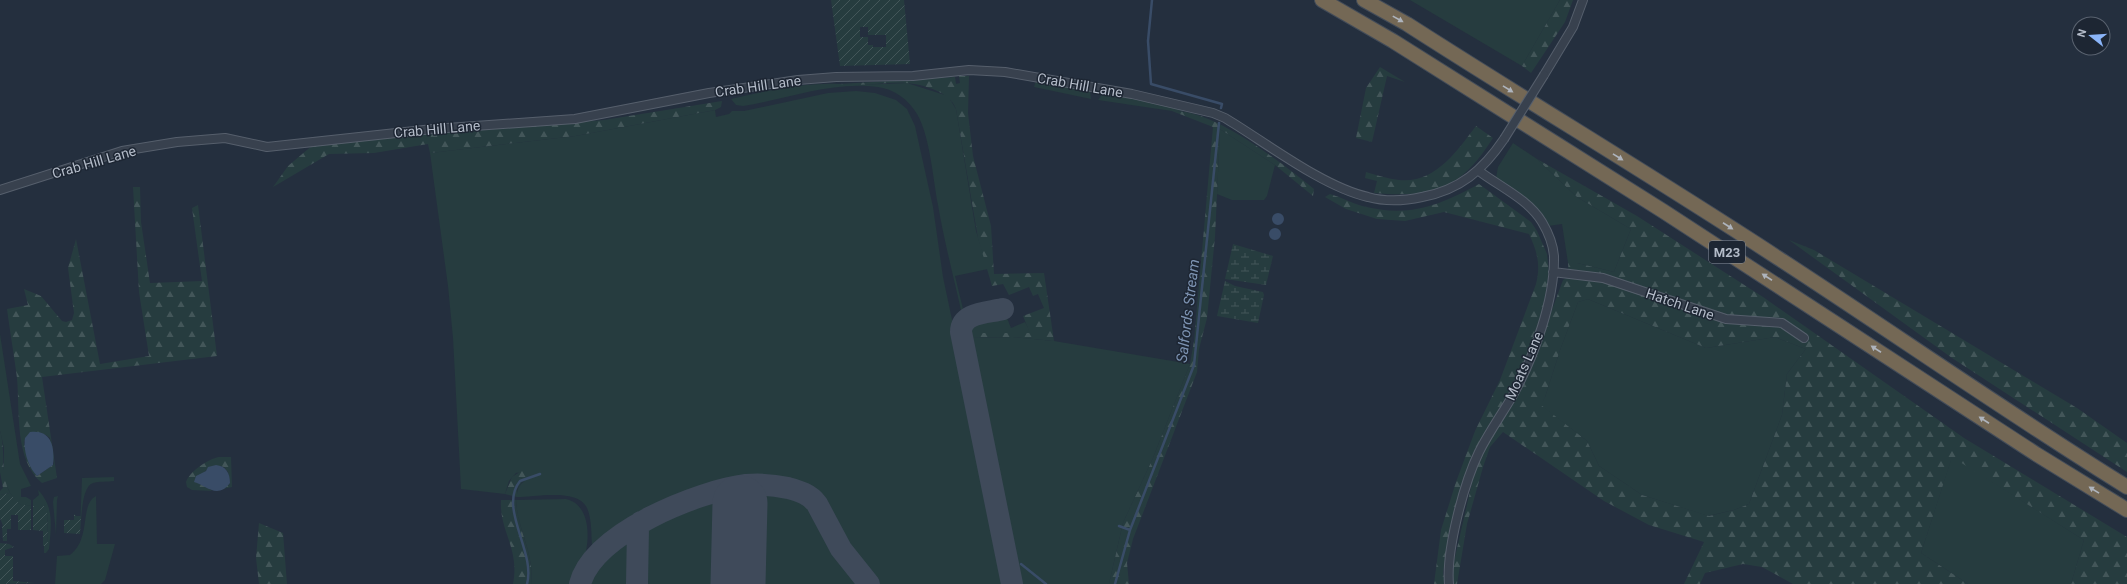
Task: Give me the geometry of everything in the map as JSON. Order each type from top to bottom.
[{"type":"highway","name":"M23","points":[[1322,0],[1393,41],[1669,215],[2029,450],[2127,510]]},
{"type":"highway","name":"M23","points":[[1364,0],[1407,24],[1785,263],[2047,437],[2127,487]]},
{"type":"street","name":"Crab Hill Lane","points":[[0,190],[122,151],[177,142],[225,138],[267,147],[440,128],[574,119],[709,93],[798,80],[841,77],[912,76],[975,70],[1031,76],[1132,94],[1213,113],[1235,124],[1298,164],[1342,188],[1373,198],[1397,200],[1431,195],[1458,186],[1479,171],[1504,139],[1544,75],[1573,26],[1583,0]]},
{"type":"street","name":"Moats Lane","points":[[1449,584],[1448,572],[1453,540],[1470,477],[1479,453],[1524,373],[1540,330],[1551,291],[1553,272],[1554,255],[1551,242],[1538,217],[1516,196],[1479,171]]},
{"type":"street","name":"Hatch Lane","points":[[1553,272],[1603,278],[1726,320],[1782,323],[1804,338]]},
{"type":"green space","points":[[831,0],[904,0],[910,64],[840,66]],"holes":[[[860,27],[868,27],[868,35],[886,35],[886,47],[873,47],[873,45],[868,45],[868,37],[860,37]]]},
{"type":"green space","points":[[1410,0],[1560,0],[1522,66]]},
{"type":"green space","points":[[1560,0],[1573,0],[1565,22],[1531,73],[1522,66]]},
{"type":"green space","points":[[1380,67],[1405,82],[1387,76],[1372,142],[1356,138],[1366,88]]},
{"type":"green space","points":[[959,76],[969,76],[968,113],[973,156],[991,226],[994,274],[1044,273],[1054,341],[1013,337],[967,338],[966,333],[1030,333],[1023,316],[1044,308],[1038,294],[1033,296],[1029,287],[1009,295],[1003,284],[992,286],[978,238],[956,109],[953,103],[935,90],[920,85],[906,83],[856,85],[840,84],[955,77],[956,84],[960,83]]},
{"type":"green space","points":[[1039,81],[1090,91],[1091,99],[1034,87],[1035,83]]},
{"type":"green space","points":[[907,83],[948,96],[956,109],[976,231],[988,269],[955,276],[963,309],[961,310],[943,231],[928,146],[921,123],[910,104],[890,90],[878,87],[861,86],[843,86],[743,106],[736,105],[731,99],[813,84]]},
{"type":"green space","points":[[856,91],[875,93],[896,100],[907,109],[915,126],[933,207],[943,277],[1008,584],[878,584],[849,551],[817,495],[804,487],[774,480],[751,478],[736,481],[669,504],[632,521],[595,548],[592,546],[589,512],[582,502],[575,498],[555,495],[517,497],[517,492],[523,482],[530,479],[540,478],[540,470],[516,473],[509,481],[505,494],[461,489],[453,338],[448,286],[430,153],[575,136],[715,110],[716,117],[729,114],[732,111],[744,111],[828,93]]},
{"type":"green space","points":[[1103,93],[1151,100],[1183,111],[1172,111],[1098,100]]},
{"type":"green space","points":[[722,101],[721,107],[715,110],[575,136],[430,153],[428,144],[374,153],[329,154],[273,187],[288,166],[314,144],[604,120]]},
{"type":"green space","points":[[1172,111],[1189,112],[1207,118],[1227,128],[1266,153],[1314,189],[1313,196],[1275,165],[1220,129],[1215,237],[1207,318],[1199,349],[1197,372],[1133,539],[1127,563],[1129,584],[1109,584],[1123,523],[1153,458],[1190,364],[1194,341],[1213,127]]},
{"type":"green space","points":[[1476,126],[1493,138],[1469,169],[1456,180],[1443,187],[1429,192],[1413,194],[1374,193],[1377,181],[1365,178],[1366,172],[1399,180],[1412,180],[1424,177],[1444,164],[1461,146]]},
{"type":"green space","points":[[1220,129],[1275,165],[1267,196],[1264,200],[1232,200],[1217,194]]},
{"type":"green space","points":[[1513,143],[1537,159],[1577,197],[1631,229],[1614,272],[1577,263],[1568,263],[1562,224],[1548,226],[1496,178],[1498,167]]},
{"type":"green space","points":[[1537,159],[1637,216],[1763,297],[1964,438],[2127,537],[2127,584],[2071,584],[2084,540],[1952,457],[1921,553],[1968,584],[1793,584],[1762,567],[1743,564],[1705,573],[1700,584],[1684,584],[1704,542],[1649,525],[1604,501],[1503,432],[1490,447],[1483,467],[1467,524],[1457,584],[1452,584],[1453,566],[1474,474],[1484,449],[1543,334],[1563,280],[1569,277],[1568,263],[1577,263],[1614,272],[1631,229],[1577,197]],"holes":[[[1588,299],[1706,348],[1775,337],[1806,349],[1787,374],[1782,415],[1749,504],[1734,510],[1709,516],[1642,495],[1599,466],[1587,441],[1541,405],[1578,302]]]},
{"type":"green space","points":[[1479,184],[1531,222],[1537,231],[1547,254],[1549,273],[1543,309],[1529,350],[1515,383],[1493,421],[1449,539],[1443,572],[1445,584],[1434,584],[1441,530],[1456,482],[1475,431],[1500,380],[1536,284],[1538,264],[1536,252],[1529,234],[1444,212],[1405,221],[1377,219],[1346,209],[1325,197],[1330,194],[1362,206],[1394,211],[1409,210],[1436,204]]},
{"type":"green space","points":[[133,187],[140,187],[141,222],[150,283],[202,281],[192,208],[198,205],[217,356],[42,377],[57,478],[42,483],[33,473],[27,462],[20,434],[17,378],[7,309],[28,305],[24,289],[41,296],[62,321],[66,322],[72,320],[74,313],[68,268],[76,239],[100,364],[149,356],[139,292]],"holes":[[[33,432],[46,435],[50,438],[54,464],[37,476],[30,465],[24,442]]]},
{"type":"green space","points":[[1789,240],[1814,250],[2077,408],[2127,443],[2127,472],[1952,358]]},
{"type":"green space","points":[[1233,244],[1273,256],[1266,285],[1225,279]]},
{"type":"green space","points":[[1225,281],[1235,286],[1263,292],[1264,295],[1258,323],[1217,316]]},
{"type":"green space","points":[[1588,299],[1706,348],[1775,337],[1806,349],[1787,374],[1782,415],[1749,504],[1734,510],[1708,516],[1642,495],[1599,466],[1587,441],[1540,405],[1545,397],[1560,350],[1578,302]]},
{"type":"green space","points":[[1007,318],[1011,328],[1025,322],[1031,333],[966,333],[966,327]]},
{"type":"green space","points":[[0,334],[20,464],[31,486],[21,489],[21,497],[26,497],[31,500],[31,506],[17,503],[4,480],[4,448],[0,431]]},
{"type":"green space","points":[[1013,337],[1054,341],[1190,364],[1153,458],[1123,523],[1109,584],[1016,584],[967,338]]},
{"type":"green space","points":[[0,431],[3,446],[5,478],[10,493],[0,495],[0,491],[3,488],[0,472]]},
{"type":"green space","points":[[1952,456],[2084,540],[2071,584],[1968,584],[1921,553]]},
{"type":"green space","points":[[219,457],[231,457],[232,487],[222,489],[230,483],[228,472],[224,467],[214,466],[207,469],[196,483],[201,483],[212,491],[192,490],[187,487],[186,482],[195,470],[205,463]]},
{"type":"green space","points":[[523,470],[540,470],[540,479],[522,482],[517,489],[517,497],[505,494],[512,477]]},
{"type":"green space","points":[[114,477],[114,481],[95,482],[86,490],[80,530],[82,478]]},
{"type":"green space","points":[[38,490],[47,503],[51,518],[49,549],[46,553],[44,553],[44,546],[48,546],[47,510],[44,510],[44,506],[33,506],[33,500],[39,495]]},
{"type":"green space","points":[[754,491],[787,495],[807,501],[839,557],[864,584],[585,584],[595,566],[611,549],[633,534],[658,520],[684,508],[710,499]]},
{"type":"green space","points":[[10,493],[19,504],[31,506],[31,530],[18,530],[18,515],[11,515],[11,529],[7,529],[7,541],[3,541],[3,526],[0,518],[0,495]]},
{"type":"green space","points":[[58,496],[56,535],[53,502],[54,497]]},
{"type":"green space","points":[[96,496],[97,544],[115,544],[105,580],[101,584],[55,584],[57,556],[70,555],[77,548],[81,540],[88,507],[91,500]]},
{"type":"green space","points":[[566,499],[573,502],[583,513],[586,520],[588,536],[584,559],[575,584],[531,584],[532,573],[528,552],[519,521],[516,500]]},
{"type":"green space","points":[[501,500],[516,500],[519,521],[528,552],[532,573],[531,584],[513,584],[514,560],[503,521]]},
{"type":"green space","points":[[33,506],[44,506],[44,510],[47,510],[48,546],[43,546],[43,531],[33,530]]},
{"type":"green space","points":[[74,514],[76,516],[81,516],[80,534],[64,533],[64,520],[74,520]]},
{"type":"green space","points":[[259,523],[283,533],[287,584],[259,584],[256,558]]},
{"type":"green space","points":[[0,543],[9,544],[14,547],[5,550],[5,556],[13,556],[13,581],[35,583],[0,584]]},
{"type":"water","points":[[1276,213],[1280,213],[1284,219],[1280,225],[1276,225],[1272,221],[1272,217]]},
{"type":"water","points":[[1273,228],[1277,228],[1281,234],[1277,240],[1273,240],[1269,236],[1269,232]]},
{"type":"water","points":[[30,432],[37,432],[47,437],[52,446],[53,452],[53,465],[37,476],[31,468],[26,453],[25,438]]},
{"type":"water","points":[[216,465],[225,468],[228,473],[230,483],[225,488],[216,491],[194,482],[196,476],[206,471],[208,467]]},
{"type":"waterway","name":"Salfords Stream","points":[[1152,0],[1148,41],[1151,84],[1222,104],[1221,108]]},
{"type":"waterway","name":"Salfords Stream","points":[[1115,584],[1130,530],[1194,365],[1219,123]]},
{"type":"waterway","points":[[527,584],[527,558],[515,517],[513,504],[514,492],[520,481],[540,474]]},
{"type":"waterway","points":[[1119,526],[1130,530]]},
{"type":"waterway","points":[[1021,564],[1046,584]]},
{"type":"taxiway","points":[[1003,309],[976,314],[970,317],[962,325],[961,332],[1012,584]]},
{"type":"taxiway","points":[[580,584],[589,565],[605,548],[626,532],[650,518],[676,506],[702,496],[746,485],[772,485],[788,488],[808,495],[817,504],[841,549],[869,584]]},
{"type":"taxiway","points":[[637,584],[638,528],[641,522]]},
{"type":"runway","points":[[738,584],[740,503]]}]
